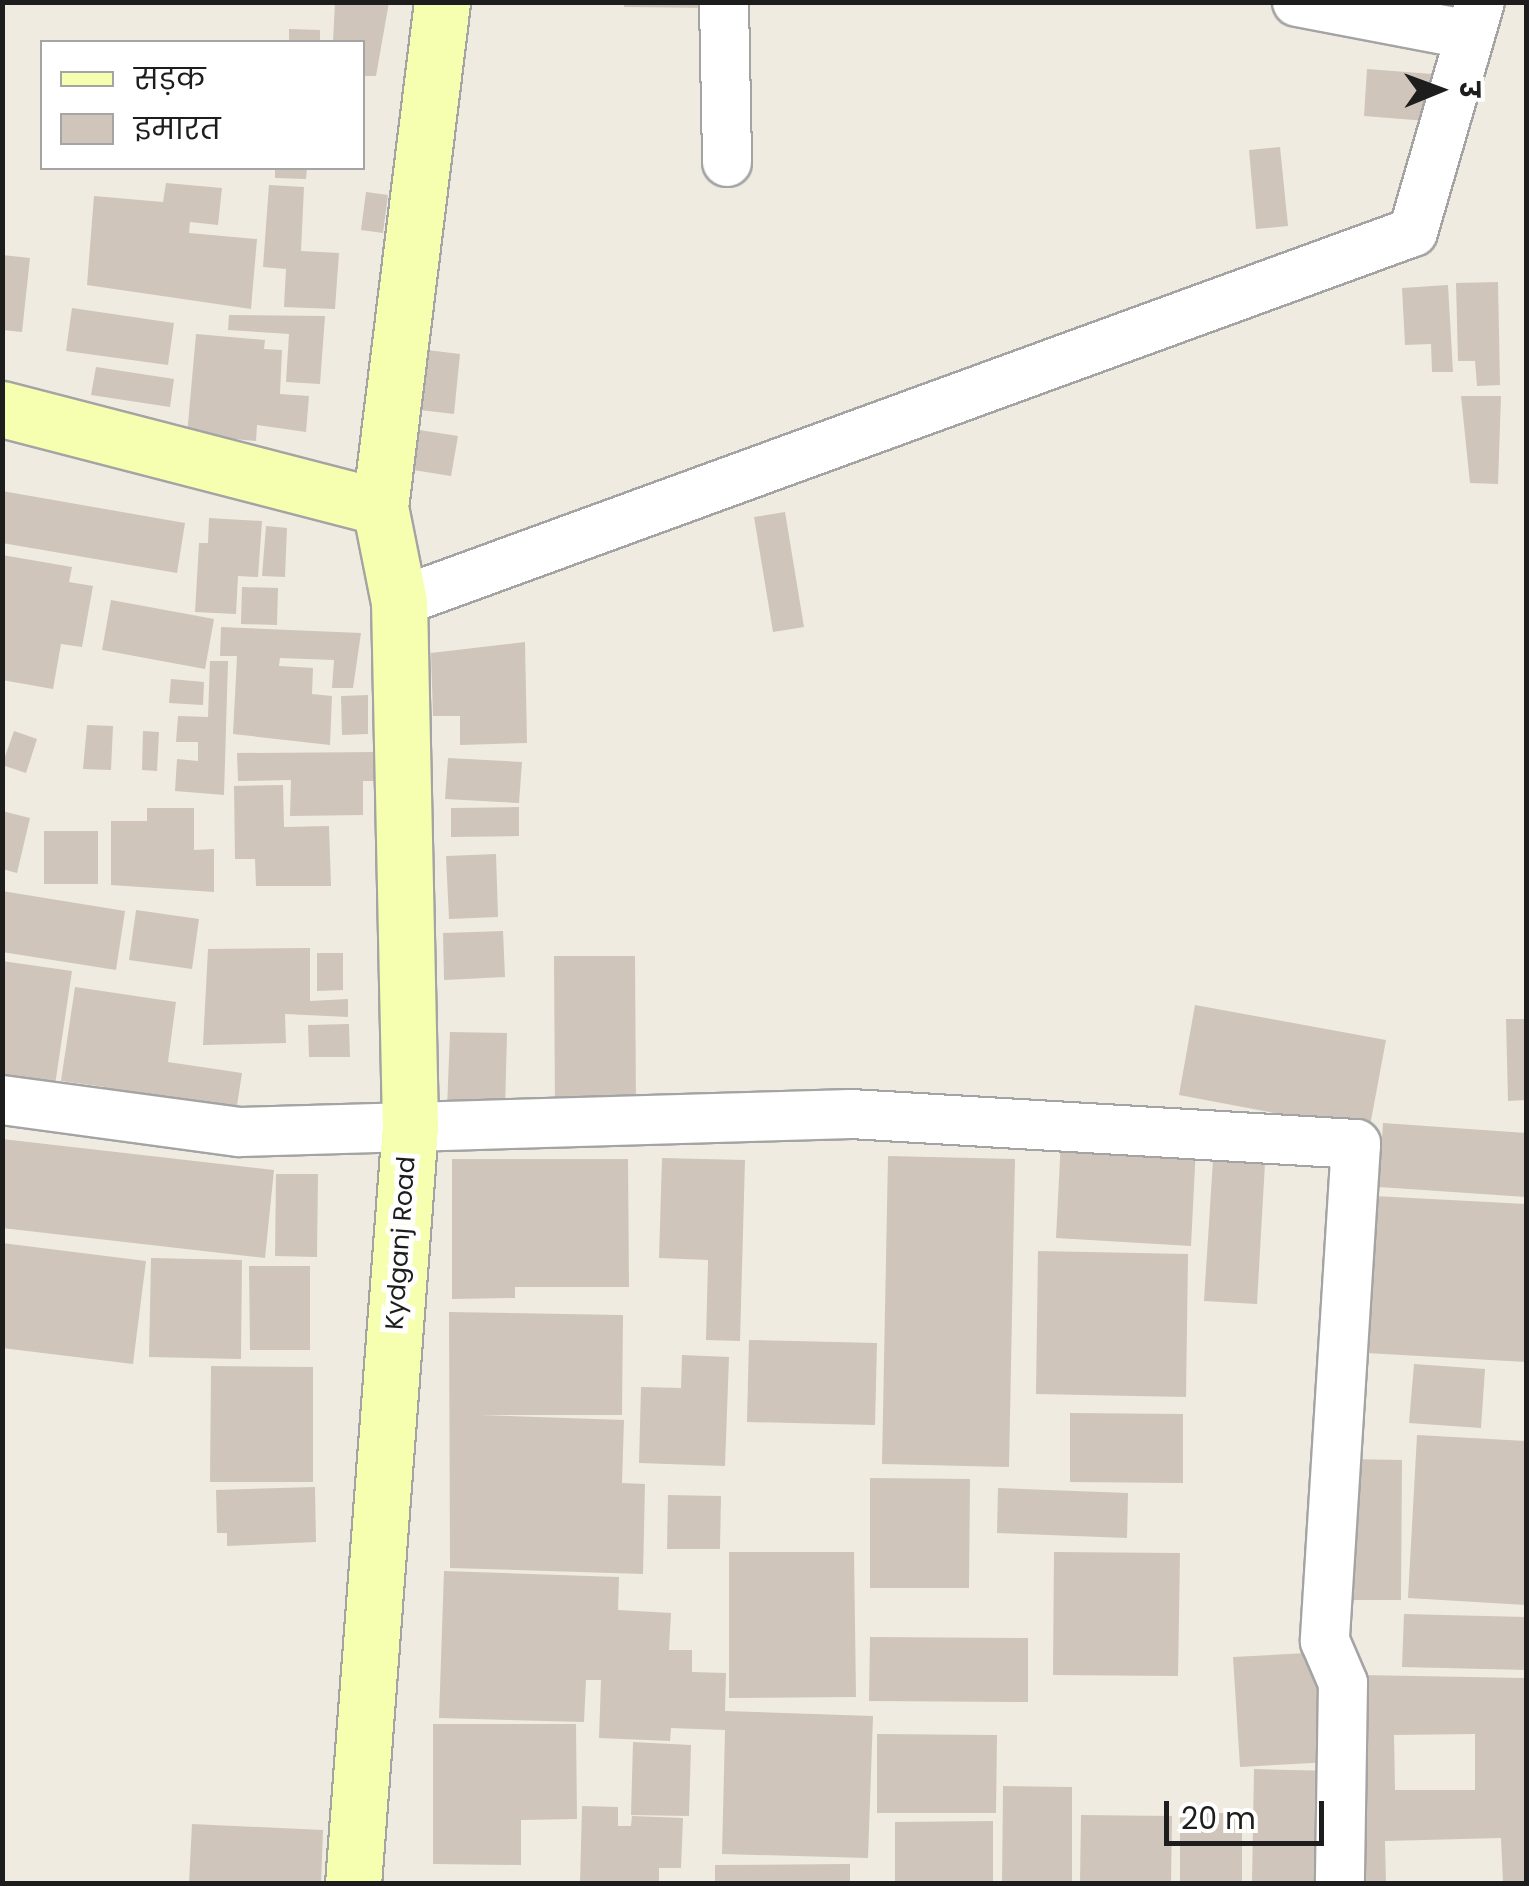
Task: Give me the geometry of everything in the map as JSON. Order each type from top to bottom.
[{"type":"main road","name":"Kydganj Road","points":[[353,1884],[410,1126],[399,602],[380,507],[442,2]]},
{"type":"main road","points":[[2,410],[380,507]]},
{"type":"street","points":[[724,2],[727,162]]},
{"type":"street","points":[[399,602],[1413,232],[1475,19],[1297,2]]},
{"type":"street","points":[[2,1100],[240,1132],[851,1114],[1356,1144],[1325,1642],[1343,1683],[1340,1884]]},
{"type":"building","points":[[335,2],[389,2],[376,76],[365,76],[365,40],[333,40]]},
{"type":"building","points":[[624,2],[715,2],[715,8],[624,7]]},
{"type":"building","points":[[289,29],[320,30],[320,40],[289,40]]},
{"type":"building","points":[[1367,69],[1432,74],[1427,121],[1364,116]]},
{"type":"building","points":[[1280,147],[1288,226],[1256,229],[1249,150]]},
{"type":"building","points":[[275,170],[307,170],[306,179],[275,178]]},
{"type":"building","points":[[166,183],[222,188],[218,225],[190,222],[189,233],[257,239],[251,309],[87,285],[94,196],[163,202]]},
{"type":"building","points":[[269,185],[304,187],[301,251],[339,253],[335,309],[284,307],[286,269],[263,267]]},
{"type":"building","points":[[366,192],[388,195],[383,233],[361,230]]},
{"type":"building","points":[[2,255],[30,258],[22,332],[2,330]]},
{"type":"building","points":[[1498,282],[1500,385],[1477,386],[1475,361],[1458,361],[1456,283]]},
{"type":"building","points":[[1448,285],[1453,372],[1432,372],[1431,344],[1405,345],[1402,288]]},
{"type":"building","points":[[72,308],[174,323],[168,365],[66,351]]},
{"type":"building","points":[[229,315],[325,316],[320,384],[286,382],[289,334],[228,330]]},
{"type":"building","points":[[196,334],[265,340],[264,349],[282,350],[280,394],[309,396],[306,432],[257,425],[256,441],[187,435]]},
{"type":"building","points":[[410,348],[460,354],[454,414],[403,408]]},
{"type":"building","points":[[96,367],[174,379],[170,407],[91,395]]},
{"type":"building","points":[[1461,396],[1501,396],[1498,484],[1470,483]]},
{"type":"building","points":[[413,429],[458,436],[451,476],[407,469]]},
{"type":"building","points":[[2,491],[185,523],[177,573],[2,543]]},
{"type":"building","points":[[785,512],[804,627],[773,632],[754,517]]},
{"type":"building","points":[[209,518],[262,521],[258,577],[238,576],[236,614],[195,612],[199,543],[208,543]]},
{"type":"building","points":[[266,526],[287,528],[285,577],[262,576]]},
{"type":"building","points":[[2,555],[72,567],[69,582],[93,586],[82,647],[61,644],[53,689],[2,680]]},
{"type":"building","points":[[242,587],[278,588],[277,625],[241,624]]},
{"type":"building","points":[[111,600],[214,619],[205,669],[102,650]]},
{"type":"building","points":[[221,627],[361,633],[353,688],[332,688],[334,660],[280,658],[279,666],[313,668],[312,694],[332,696],[330,745],[233,734],[237,656],[220,656]]},
{"type":"building","points":[[525,642],[527,743],[460,745],[460,716],[433,716],[431,653]]},
{"type":"building","points":[[210,661],[228,661],[224,795],[175,791],[177,759],[198,761],[198,742],[176,742],[178,716],[208,717]]},
{"type":"building","points":[[171,679],[204,682],[203,705],[169,703]]},
{"type":"building","points":[[368,695],[368,734],[342,735],[341,696]]},
{"type":"building","points":[[87,725],[113,726],[111,770],[83,769]]},
{"type":"building","points":[[14,731],[37,739],[26,773],[2,765]]},
{"type":"building","points":[[143,731],[159,732],[157,771],[142,770]]},
{"type":"building","points":[[378,752],[377,781],[363,781],[363,815],[290,816],[291,780],[238,781],[237,753]]},
{"type":"building","points":[[448,758],[522,762],[519,803],[445,799]]},
{"type":"building","points":[[283,785],[284,827],[329,826],[331,886],[256,886],[255,859],[235,859],[234,786]]},
{"type":"building","points":[[519,807],[519,836],[451,837],[451,808]]},
{"type":"building","points":[[147,808],[194,808],[194,850],[214,849],[214,892],[111,885],[111,821],[147,821]]},
{"type":"building","points":[[2,811],[30,818],[17,873],[2,869]]},
{"type":"building","points":[[44,831],[98,831],[98,884],[44,884]]},
{"type":"building","points":[[496,854],[498,917],[449,919],[446,856]]},
{"type":"building","points":[[2,891],[125,911],[116,970],[2,952]]},
{"type":"building","points":[[136,910],[199,919],[192,969],[129,960]]},
{"type":"building","points":[[503,931],[505,977],[444,980],[443,933]]},
{"type":"building","points":[[310,948],[310,1001],[348,999],[348,1017],[285,1014],[286,1043],[203,1045],[208,949]]},
{"type":"building","points":[[317,953],[343,953],[343,990],[317,991]]},
{"type":"building","points":[[554,956],[635,956],[636,1112],[555,1112]]},
{"type":"building","points":[[2,961],[72,971],[55,1085],[2,1077]]},
{"type":"building","points":[[75,987],[176,1002],[168,1062],[242,1073],[234,1125],[102,1106],[105,1087],[61,1081]]},
{"type":"building","points":[[1195,1005],[1386,1040],[1369,1131],[1179,1095]]},
{"type":"building","points":[[1506,1019],[1526,1019],[1526,1100],[1508,1101]]},
{"type":"building","points":[[349,1024],[350,1057],[309,1057],[308,1025]]},
{"type":"building","points":[[450,1032],[507,1033],[505,1111],[447,1109]]},
{"type":"building","points":[[1383,1123],[1526,1133],[1526,1197],[1379,1187]]},
{"type":"building","points":[[2,1139],[274,1170],[265,1258],[2,1228]]},
{"type":"building","points":[[1061,1139],[1196,1146],[1191,1246],[1056,1238]]},
{"type":"building","points":[[888,1156],[1015,1159],[1009,1467],[882,1464]]},
{"type":"building","points":[[662,1158],[745,1160],[740,1341],[706,1340],[708,1260],[659,1258]]},
{"type":"building","points":[[452,1159],[628,1159],[629,1287],[515,1287],[515,1298],[452,1299]]},
{"type":"building","points":[[1213,1160],[1265,1163],[1257,1304],[1204,1301]]},
{"type":"building","points":[[276,1174],[318,1174],[317,1257],[275,1256]]},
{"type":"building","points":[[1374,1196],[1526,1204],[1526,1362],[1366,1353]]},
{"type":"building","points":[[2,1243],[146,1261],[133,1364],[2,1348]]},
{"type":"building","points":[[1038,1251],[1188,1254],[1186,1397],[1036,1394]]},
{"type":"building","points":[[151,1258],[242,1260],[241,1359],[149,1357]]},
{"type":"building","points":[[249,1266],[310,1266],[310,1350],[250,1350]]},
{"type":"building","points":[[449,1312],[623,1315],[622,1415],[479,1415],[624,1420],[622,1483],[645,1484],[643,1574],[450,1568]]},
{"type":"building","points":[[749,1340],[877,1343],[875,1425],[747,1422]]},
{"type":"building","points":[[682,1355],[729,1357],[725,1466],[639,1463],[641,1387],[681,1388]]},
{"type":"building","points":[[1414,1364],[1485,1369],[1481,1428],[1409,1423]]},
{"type":"building","points":[[211,1366],[313,1367],[313,1482],[210,1482]]},
{"type":"building","points":[[1070,1413],[1183,1414],[1183,1483],[1070,1482]]},
{"type":"building","points":[[1417,1435],[1526,1441],[1526,1605],[1408,1598]]},
{"type":"building","points":[[1348,1459],[1402,1460],[1401,1600],[1348,1600]]},
{"type":"building","points":[[870,1478],[970,1479],[969,1588],[870,1588]]},
{"type":"building","points":[[315,1487],[316,1542],[227,1546],[227,1533],[217,1533],[216,1490]]},
{"type":"building","points":[[998,1488],[1128,1493],[1127,1538],[997,1533]]},
{"type":"building","points":[[668,1495],[721,1496],[720,1549],[667,1549]]},
{"type":"building","points":[[729,1552],[854,1552],[856,1697],[729,1698]]},
{"type":"building","points":[[1054,1552],[1180,1553],[1178,1676],[1053,1675]]},
{"type":"building","points":[[444,1571],[619,1577],[618,1610],[671,1613],[669,1650],[692,1650],[692,1672],[726,1673],[725,1711],[873,1716],[868,1858],[722,1854],[725,1730],[671,1728],[670,1741],[599,1738],[601,1680],[586,1680],[584,1722],[439,1718]]},
{"type":"building","points":[[1404,1614],[1526,1617],[1526,1670],[1402,1667]]},
{"type":"building","points":[[870,1637],[1028,1638],[1028,1702],[869,1701]]},
{"type":"building","points":[[1325,1652],[1331,1762],[1240,1767],[1233,1657]]},
{"type":"building","points":[[1361,1675],[1526,1678],[1526,1884],[1503,1884],[1501,1838],[1385,1841],[1386,1884],[1357,1884]],"holes":[[[1475,1734],[1475,1790],[1395,1790],[1394,1735]]]},
{"type":"building","points":[[433,1724],[576,1724],[577,1819],[521,1820],[521,1865],[433,1864]]},
{"type":"building","points":[[877,1734],[997,1735],[996,1813],[877,1813]]},
{"type":"building","points":[[633,1742],[691,1745],[689,1816],[631,1815]]},
{"type":"building","points":[[1254,1769],[1334,1771],[1332,1884],[1252,1884]]},
{"type":"building","points":[[1003,1786],[1072,1787],[1072,1884],[1002,1884]]},
{"type":"building","points":[[582,1806],[618,1807],[618,1826],[631,1826],[632,1816],[683,1818],[681,1868],[659,1868],[659,1884],[580,1884]]},
{"type":"building","points":[[1180,1813],[1242,1813],[1242,1884],[1180,1884]]},
{"type":"building","points":[[1081,1815],[1172,1816],[1171,1884],[1080,1884]]},
{"type":"building","points":[[993,1821],[993,1884],[895,1884],[895,1822]]},
{"type":"building","points":[[192,1824],[323,1830],[321,1884],[189,1884]]},
{"type":"building","points":[[850,1864],[850,1884],[715,1884],[715,1865]]}]
